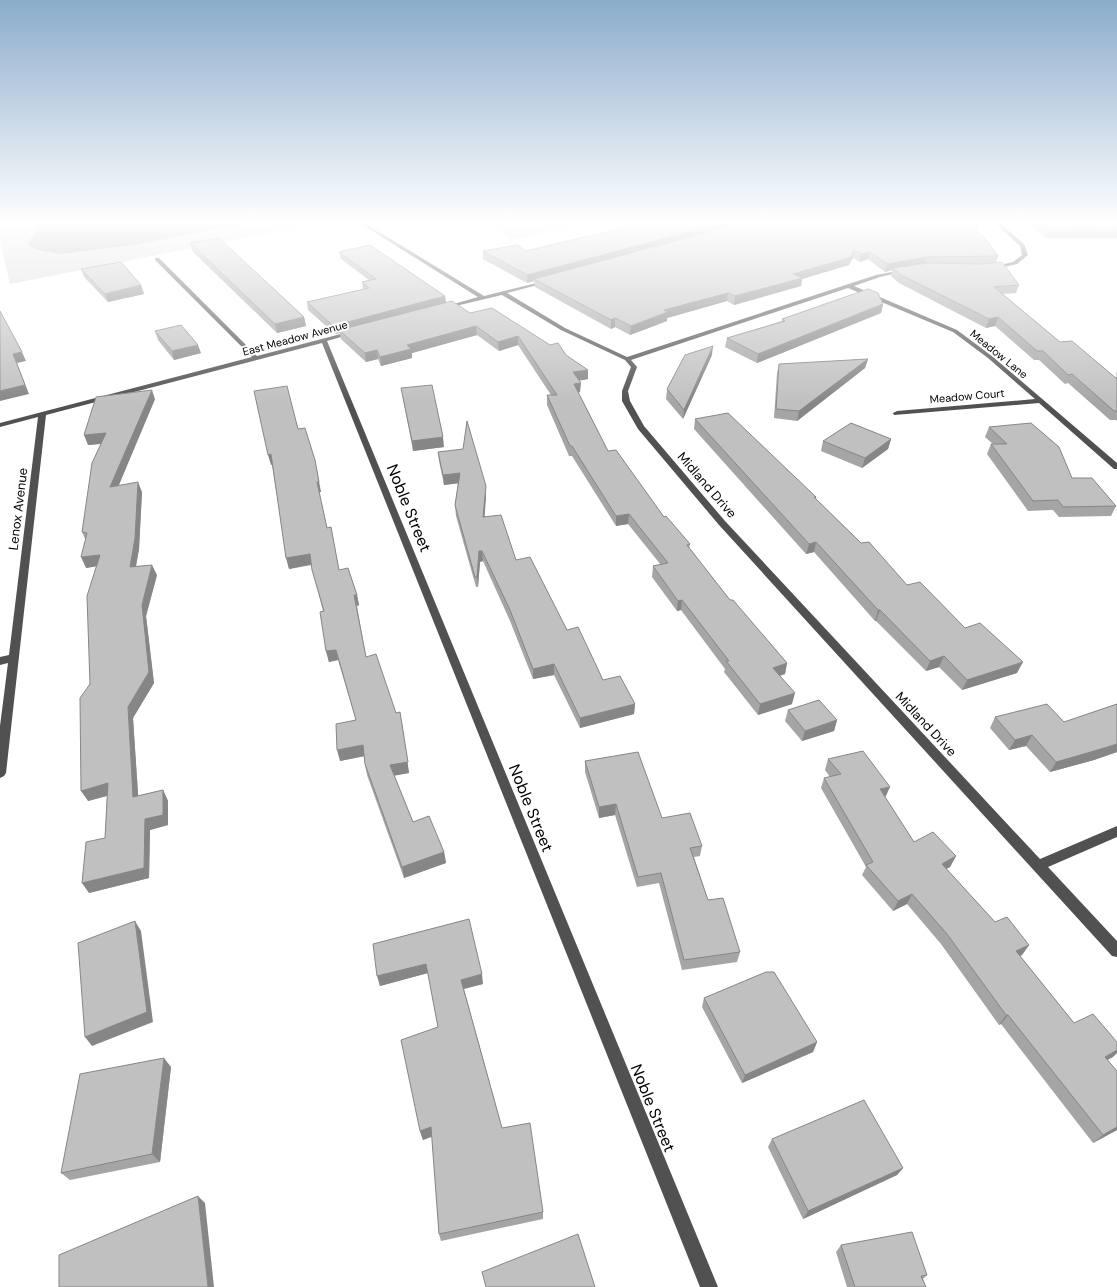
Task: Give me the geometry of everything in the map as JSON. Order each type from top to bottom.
[{"type":"street","points":[[181,284],[256,358]]},
{"type":"street","points":[[461,284],[483,298]]},
{"type":"street","points":[[437,310],[535,284]]},
{"type":"street","points":[[502,293],[530,311],[596,347],[627,359],[855,284]]},
{"type":"street","name":"Meadow Lane","points":[[849,286],[955,331],[990,357],[1117,467]]},
{"type":"street","name":"East Meadow Avenue","points":[[0,425],[362,331]]},
{"type":"street","name":"Noble Street","points":[[324,341],[709,1287]]},
{"type":"street","name":"Midland Drive","points":[[627,359],[634,367],[625,391],[626,401],[641,427],[722,523],[1117,951]]},
{"type":"street","name":"Meadow Court","points":[[897,413],[1039,401]]},
{"type":"street","name":"Lenox Avenue","points":[[0,773],[42,414]]},
{"type":"street","points":[[0,660],[13,658]]},
{"type":"street","points":[[1039,865],[1117,831]]},
{"type":"building","points":[[95,284],[141,285],[105,294]]},
{"type":"building","points":[[233,284],[269,284],[304,317],[275,324]]},
{"type":"building","points":[[364,284],[427,284],[445,296],[333,326],[307,302],[369,288]]},
{"type":"building","points":[[544,284],[780,284],[735,296],[728,293],[664,310],[668,312],[631,326],[615,318],[611,320]]},
{"type":"building","points":[[919,284],[1018,284],[994,287],[1060,342],[1072,341],[1117,379],[1117,411],[1114,411],[1072,374],[1068,375],[1043,351],[1037,351],[998,317],[989,319]]},
{"type":"building","points":[[868,289],[878,293],[883,304],[758,354],[727,338],[785,321],[782,319]]},
{"type":"building","points":[[452,301],[470,313],[492,308],[550,345],[558,343],[566,355],[588,370],[573,372],[581,383],[574,384],[608,451],[616,450],[664,517],[666,516],[690,544],[687,545],[730,600],[733,600],[787,663],[773,668],[795,693],[760,704],[726,661],[729,661],[682,600],[678,601],[653,566],[668,563],[629,514],[616,516],[572,446],[570,446],[547,395],[557,395],[518,336],[498,342],[476,326],[407,345],[411,349],[380,357],[377,350],[365,353],[339,330]]},
{"type":"building","points":[[0,311],[22,352],[13,354],[25,385],[0,391]]},
{"type":"building","points":[[181,325],[198,345],[172,351],[155,331]]},
{"type":"building","points":[[713,346],[684,410],[667,389],[685,355]]},
{"type":"building","points":[[868,359],[799,411],[776,409],[779,364]]},
{"type":"building","points":[[432,385],[443,437],[412,441],[401,388]]},
{"type":"building","points":[[287,386],[298,429],[305,428],[315,460],[319,482],[317,482],[327,528],[331,527],[339,570],[348,568],[357,595],[354,595],[366,657],[376,654],[396,713],[400,712],[408,762],[390,765],[413,822],[429,816],[444,852],[402,867],[365,764],[363,745],[337,750],[336,724],[356,720],[336,650],[326,651],[320,612],[324,611],[312,570],[310,554],[286,558],[271,454],[268,455],[254,391]]},
{"type":"building","points":[[152,390],[110,487],[138,482],[135,538],[130,567],[152,565],[142,605],[149,672],[128,707],[133,797],[163,790],[163,815],[145,819],[144,868],[82,883],[86,842],[105,838],[108,783],[81,791],[80,698],[90,684],[87,596],[100,555],[81,557],[87,533],[82,532],[92,463],[106,433],[84,435],[96,397]]},
{"type":"building","points":[[728,413],[816,497],[814,497],[861,543],[869,542],[907,585],[920,582],[965,628],[980,623],[1023,662],[967,680],[944,656],[930,661],[880,610],[878,610],[816,542],[809,544],[695,419]]},
{"type":"building","points":[[467,421],[486,486],[483,517],[501,515],[516,560],[530,557],[567,630],[578,627],[603,680],[620,676],[635,704],[580,718],[554,664],[533,669],[510,610],[482,551],[479,551],[477,577],[475,577],[455,505],[460,473],[443,475],[438,452],[463,449]]},
{"type":"building","points":[[851,423],[891,439],[865,458],[823,441]]},
{"type":"building","points":[[1031,423],[1059,447],[1072,478],[1092,478],[1116,506],[1063,507],[1058,500],[1033,501],[991,444],[1007,444],[989,427]]},
{"type":"building","points":[[819,700],[837,720],[805,731],[788,710]]},
{"type":"building","points":[[1047,704],[1064,722],[1117,704],[1117,744],[1056,762],[1032,735],[1015,740],[995,717]]},
{"type":"building","points":[[863,751],[890,787],[880,789],[914,842],[933,832],[956,856],[942,864],[995,922],[1007,917],[1029,945],[1016,951],[1074,1023],[1093,1014],[1117,1042],[1117,1050],[1105,1057],[1117,1071],[1117,1127],[1103,1135],[1008,1015],[1006,1015],[947,934],[912,894],[898,901],[866,865],[873,862],[824,778],[841,774],[828,759]]},
{"type":"building","points":[[638,752],[662,818],[690,813],[702,846],[690,848],[708,900],[723,898],[740,952],[684,960],[661,873],[638,877],[616,804],[599,807],[585,761]]},
{"type":"building","points":[[469,919],[482,974],[461,980],[502,1128],[530,1123],[543,1212],[439,1234],[431,1127],[420,1131],[401,1040],[438,1027],[426,964],[377,976],[373,944]]},
{"type":"building","points":[[135,921],[147,1012],[85,1037],[78,943]]},
{"type":"building","points":[[766,972],[774,972],[817,1042],[745,1075],[704,998]]},
{"type":"building","points":[[164,1058],[152,1154],[61,1173],[80,1074]]},
{"type":"building","points":[[864,1100],[903,1168],[808,1211],[772,1139]]},
{"type":"building","points":[[198,1196],[208,1287],[59,1287],[59,1255]]},
{"type":"building","points":[[912,1232],[927,1275],[921,1276],[926,1287],[855,1287],[841,1245]]},
{"type":"building","points":[[578,1234],[595,1287],[486,1287],[482,1272]]}]
